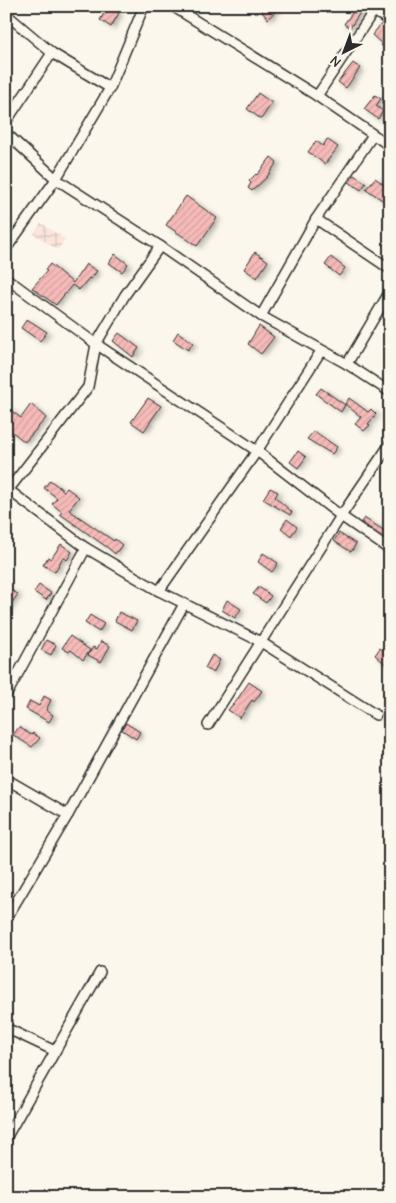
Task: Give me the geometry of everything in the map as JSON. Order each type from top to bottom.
[{"type":"street","points":[[6,249],[56,180],[110,88],[144,6]]},
{"type":"street","points":[[172,6],[317,96],[390,146]]},
{"type":"street","points":[[365,6],[375,9],[390,21]]},
{"type":"street","points":[[317,96],[375,9]]},
{"type":"street","points":[[6,14],[52,53],[110,88]]},
{"type":"street","points":[[6,122],[52,53]]},
{"type":"street","points":[[6,133],[56,180],[160,246],[261,316],[347,364],[390,392]]},
{"type":"street","points":[[261,316],[316,219],[372,134]]},
{"type":"street","points":[[316,219],[390,269]]},
{"type":"street","points":[[160,246],[126,295],[96,344],[88,387],[7,490],[86,548],[159,591],[261,642],[376,715]]},
{"type":"street","points":[[6,278],[96,344],[257,451],[341,516],[390,550]]},
{"type":"street","points":[[347,364],[390,291]]},
{"type":"street","points":[[159,591],[257,451],[321,350]]},
{"type":"street","points":[[208,725],[341,516],[390,444]]},
{"type":"street","points":[[6,696],[86,548]]},
{"type":"street","points":[[6,919],[68,815],[184,604]]},
{"type":"street","points":[[6,780],[68,815]]},
{"type":"street","points":[[6,1138],[100,972]]},
{"type":"street","points":[[6,1028],[55,1051]]},
{"type":"shaded area","points":[[41,223],[65,239],[58,250],[34,234]]},
{"type":"building","points":[[108,6],[119,13],[111,27],[100,20]]},
{"type":"building","points":[[257,6],[280,6],[268,19]]},
{"type":"building","points":[[357,6],[359,6],[361,11],[350,28],[344,24]]},
{"type":"building","points":[[382,23],[390,27],[390,53],[372,35]]},
{"type":"building","points":[[353,63],[360,68],[346,88],[338,82]]},
{"type":"building","points":[[258,93],[272,103],[261,119],[247,109]]},
{"type":"building","points":[[375,95],[381,99],[376,106],[383,111],[378,119],[364,109]]},
{"type":"building","points":[[327,139],[338,147],[325,164],[308,152],[316,141],[323,146]]},
{"type":"building","points":[[271,157],[277,162],[267,177],[252,191],[248,188],[251,183],[249,181],[257,175]]},
{"type":"building","points":[[354,175],[366,183],[361,190],[349,182]]},
{"type":"building","points":[[375,178],[390,189],[390,195],[385,202],[366,189]]},
{"type":"building","points":[[186,196],[217,218],[197,246],[166,225]]},
{"type":"building","points":[[255,252],[268,261],[257,278],[244,269]]},
{"type":"building","points":[[115,254],[128,264],[122,272],[109,263]]},
{"type":"building","points":[[331,257],[345,268],[339,276],[325,265]]},
{"type":"building","points":[[50,264],[73,283],[86,264],[97,271],[79,290],[72,285],[56,305],[32,288],[47,271],[45,270]]},
{"type":"building","points":[[27,319],[47,332],[40,341],[21,328]]},
{"type":"building","points":[[259,326],[274,337],[261,354],[248,344]]},
{"type":"building","points":[[178,332],[193,343],[188,350],[173,340]]},
{"type":"building","points":[[119,333],[139,348],[133,357],[113,341]]},
{"type":"building","points":[[321,388],[345,405],[341,412],[316,394]]},
{"type":"building","points":[[148,398],[161,406],[144,431],[131,422]]},
{"type":"building","points":[[349,398],[368,412],[371,409],[376,414],[364,431],[355,424],[361,417],[345,404]]},
{"type":"building","points":[[31,404],[46,418],[25,442],[6,427],[6,407],[21,418]]},
{"type":"building","points":[[314,431],[337,447],[332,454],[307,439]]},
{"type":"building","points":[[298,451],[306,457],[298,468],[290,462]]},
{"type":"building","points":[[50,480],[64,491],[67,488],[79,497],[69,510],[122,545],[115,554],[60,514],[62,512],[52,504],[57,498],[44,488]]},
{"type":"building","points":[[270,488],[278,492],[275,497],[292,512],[290,515],[263,499]]},
{"type":"building","points":[[364,518],[390,534],[390,542],[361,522]]},
{"type":"building","points":[[287,519],[297,527],[291,536],[281,528]]},
{"type":"building","points":[[339,533],[356,544],[351,552],[334,541]]},
{"type":"building","points":[[61,544],[72,552],[67,560],[63,557],[55,572],[43,565],[48,557],[51,559]]},
{"type":"building","points":[[263,553],[278,563],[272,572],[258,562]]},
{"type":"building","points":[[39,585],[51,593],[46,600],[34,592]]},
{"type":"building","points":[[259,587],[271,596],[266,603],[253,594]]},
{"type":"building","points":[[6,588],[18,594],[6,611]]},
{"type":"building","points":[[227,600],[241,609],[235,618],[222,610]]},
{"type":"building","points":[[119,612],[137,621],[132,630],[115,621]]},
{"type":"building","points":[[90,615],[104,624],[99,632],[85,623]]},
{"type":"building","points":[[70,636],[90,650],[83,660],[71,650],[69,652],[62,648]]},
{"type":"building","points":[[46,640],[56,645],[51,655],[41,650]]},
{"type":"building","points":[[101,641],[110,646],[101,662],[88,655],[93,647],[97,649]]},
{"type":"building","points":[[380,648],[390,657],[390,668],[375,655]]},
{"type":"building","points":[[212,655],[220,660],[213,673],[205,668]]},
{"type":"building","points":[[249,682],[262,691],[254,702],[252,700],[240,718],[228,710]]},
{"type":"building","points":[[44,696],[51,700],[46,710],[53,715],[49,722],[26,709],[30,701],[39,706]]},
{"type":"building","points":[[126,723],[140,732],[136,739],[122,730]]},
{"type":"building","points":[[19,727],[31,735],[33,733],[40,738],[32,747],[13,735]]}]
